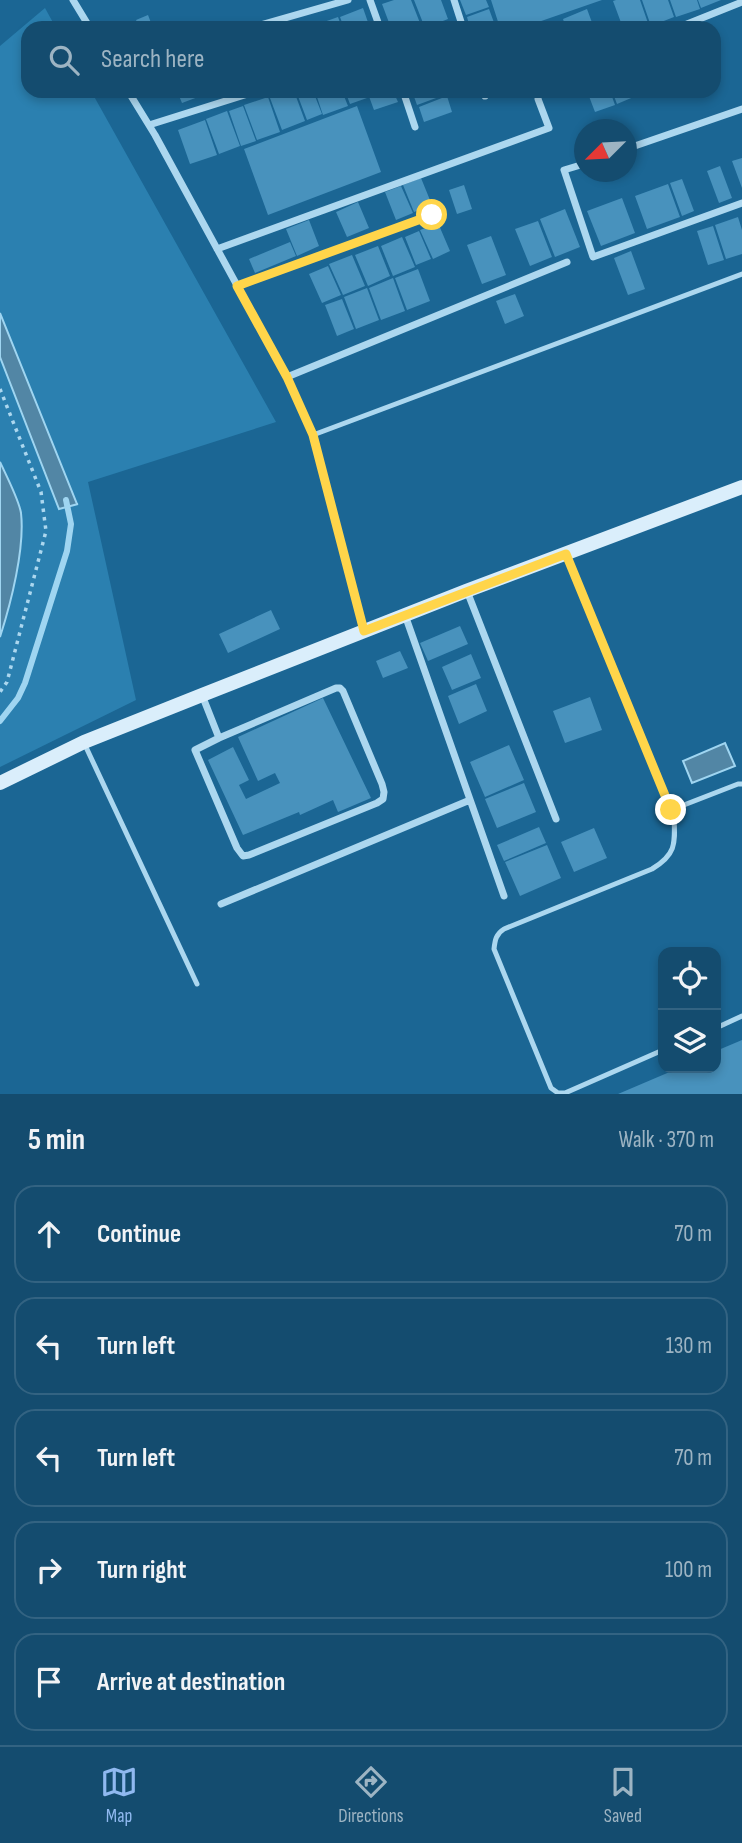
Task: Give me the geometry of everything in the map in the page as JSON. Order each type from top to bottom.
[{"type":"main road","points":[[0,783],[84,742],[466,591],[742,486]]},
{"type":"street","points":[[73,0],[86,21]]},
{"type":"street","points":[[274,21],[348,0]]},
{"type":"street","points":[[370,0],[378,21]]},
{"type":"street","points":[[454,0],[461,21]]},
{"type":"street","points":[[694,21],[742,2]]},
{"type":"street","points":[[132,98],[287,377],[313,435],[364,631]]},
{"type":"street","points":[[149,125],[235,98]]},
{"type":"street","points":[[405,98],[415,127]]},
{"type":"street","points":[[217,249],[549,128],[538,98]]},
{"type":"street","points":[[637,145],[742,109]]},
{"type":"street","points":[[574,167],[564,170],[593,257],[742,203]]},
{"type":"street","points":[[237,286],[432,215]]},
{"type":"street","points":[[287,377],[567,262]]},
{"type":"street","points":[[466,591],[556,819]]},
{"type":"street","points":[[405,615],[504,896]]},
{"type":"street","points":[[340,688],[382,783],[383,799],[243,856],[237,848],[195,751],[219,738],[340,688]]},
{"type":"street","points":[[202,695],[219,738]]},
{"type":"street","points":[[221,904],[470,800]]},
{"type":"lane","points":[[313,435],[742,274]]},
{"type":"lane","points":[[566,554],[674,816],[675,837],[671,853],[665,861],[652,869],[504,929],[499,932],[494,949],[551,1088],[558,1093],[565,1093],[658,1052]]},
{"type":"lane","points":[[84,742],[197,984]]},
{"type":"lane","points":[[671,810],[742,784]]},
{"type":"lane","points":[[721,1026],[742,1016]]},
{"type":"path","points":[[0,389],[41,492],[46,531],[7,682],[0,692]]},
{"type":"shaded area","points":[[45,8],[52,21],[30,21]]},
{"type":"shaded area","points":[[21,28],[21,98],[95,98],[276,422],[88,482],[136,700],[0,767],[0,46]]},
{"type":"shaded area","points":[[0,313],[78,504],[59,509],[0,357]]},
{"type":"shaded area","points":[[0,462],[18,501],[22,527],[16,575],[0,637]]},
{"type":"shaded area","points":[[725,743],[735,766],[692,783],[683,761]]},
{"type":"building","points":[[394,0],[411,0],[419,21],[388,21],[382,4]]},
{"type":"building","points":[[414,0],[441,0],[448,19],[422,21]]},
{"type":"building","points":[[460,0],[486,0],[489,7],[466,15]]},
{"type":"building","points":[[491,0],[602,0],[541,21],[498,21]]},
{"type":"building","points":[[640,0],[647,21],[620,21],[613,1]]},
{"type":"building","points":[[642,0],[668,0],[674,17],[664,21],[649,21]]},
{"type":"building","points":[[670,0],[697,0],[700,9],[676,17]]},
{"type":"building","points":[[698,0],[721,0],[701,8]]},
{"type":"building","points":[[363,8],[368,21],[341,21],[340,17]]},
{"type":"building","points":[[489,9],[493,21],[468,21],[467,17]]},
{"type":"building","points":[[587,9],[591,21],[564,21]]},
{"type":"building","points":[[148,15],[150,21],[136,21]]},
{"type":"building","points":[[180,98],[195,98],[182,103]]},
{"type":"building","points":[[268,98],[280,132],[257,140],[244,105]]},
{"type":"building","points":[[270,98],[297,98],[305,121],[282,130]]},
{"type":"building","points":[[299,98],[316,98],[322,114],[307,120]]},
{"type":"building","points":[[317,98],[345,98],[348,106],[323,115]]},
{"type":"building","points":[[348,98],[367,98],[350,104]]},
{"type":"building","points":[[370,98],[396,98],[398,102],[374,110]]},
{"type":"building","points":[[414,98],[436,98],[417,105]]},
{"type":"building","points":[[448,98],[452,112],[424,122],[419,107]]},
{"type":"building","points":[[590,98],[612,98],[615,105],[595,112]]},
{"type":"building","points":[[615,98],[631,98],[617,104]]},
{"type":"building","points":[[243,106],[256,141],[241,146],[229,111]]},
{"type":"building","points":[[357,106],[381,172],[268,215],[244,149]]},
{"type":"building","points":[[227,111],[240,146],[219,154],[206,119]]},
{"type":"building","points":[[205,120],[217,155],[190,164],[178,130]]},
{"type":"building","points":[[742,158],[742,188],[732,161]]},
{"type":"building","points":[[720,166],[732,198],[719,203],[707,171]]},
{"type":"building","points":[[421,178],[432,205],[414,212],[403,185]]},
{"type":"building","points":[[682,179],[694,211],[682,216],[670,183]]},
{"type":"building","points":[[668,184],[680,217],[647,229],[635,196]]},
{"type":"building","points":[[464,185],[472,209],[457,214],[449,190]]},
{"type":"building","points":[[401,186],[413,213],[396,220],[385,192]]},
{"type":"building","points":[[622,198],[635,233],[601,246],[587,211]]},
{"type":"building","points":[[358,202],[369,228],[347,237],[336,212]]},
{"type":"building","points":[[565,209],[580,247],[555,257],[540,219]]},
{"type":"building","points":[[738,217],[742,230],[742,254],[726,259],[715,225]]},
{"type":"building","points":[[309,220],[319,246],[297,256],[286,229]]},
{"type":"building","points":[[538,221],[552,257],[530,266],[515,229]]},
{"type":"building","points":[[438,223],[450,251],[433,259],[420,230]]},
{"type":"building","points":[[713,226],[724,260],[708,265],[697,231]]},
{"type":"building","points":[[419,231],[431,259],[416,265],[405,237]]},
{"type":"building","points":[[491,236],[506,275],[482,284],[467,245]]},
{"type":"building","points":[[402,237],[415,267],[393,276],[381,246]]},
{"type":"building","points":[[290,242],[296,256],[255,273],[249,259]]},
{"type":"building","points":[[378,246],[390,276],[368,286],[355,255]]},
{"type":"building","points":[[631,251],[645,289],[628,295],[614,258]]},
{"type":"building","points":[[352,255],[365,286],[343,295],[329,264]]},
{"type":"building","points":[[328,266],[341,295],[322,303],[309,274]]},
{"type":"building","points":[[418,269],[430,301],[407,310],[395,278]]},
{"type":"building","points":[[393,278],[405,311],[381,320],[369,288]]},
{"type":"building","points":[[367,288],[379,320],[356,329],[344,297]]},
{"type":"building","points":[[515,294],[524,316],[505,324],[496,301]]},
{"type":"building","points":[[342,299],[354,329],[337,336],[325,305]]},
{"type":"building","points":[[271,610],[280,629],[228,653],[219,634]]},
{"type":"building","points":[[460,626],[468,644],[428,661],[420,643]]},
{"type":"building","points":[[400,651],[408,668],[383,678],[376,661]]},
{"type":"building","points":[[471,654],[481,678],[452,690],[442,667]]},
{"type":"building","points":[[476,684],[487,711],[459,724],[448,696]]},
{"type":"building","points":[[590,697],[602,730],[565,743],[553,711]]},
{"type":"building","points":[[323,698],[371,798],[338,812],[333,800],[243,835],[208,760],[233,747],[249,780],[239,785],[246,799],[280,783],[275,773],[258,781],[238,737]]},
{"type":"building","points":[[509,745],[524,780],[485,797],[470,762]]},
{"type":"building","points":[[524,783],[536,812],[497,828],[485,799]]},
{"type":"building","points":[[539,827],[546,843],[504,861],[497,845]]},
{"type":"building","points":[[594,828],[607,858],[574,872],[561,842]]},
{"type":"building","points":[[547,845],[561,878],[520,896],[505,862]]},
{"type":"building","points":[[742,1040],[742,1094],[618,1094],[667,1073],[721,1073],[721,1049]]},
{"type":"waterway","points":[[0,721],[18,698],[25,683],[67,551],[71,524],[66,500]]},
{"type":"route","points":[[432,215],[237,286],[287,377],[313,435],[364,631],[566,554],[671,810]]}]
